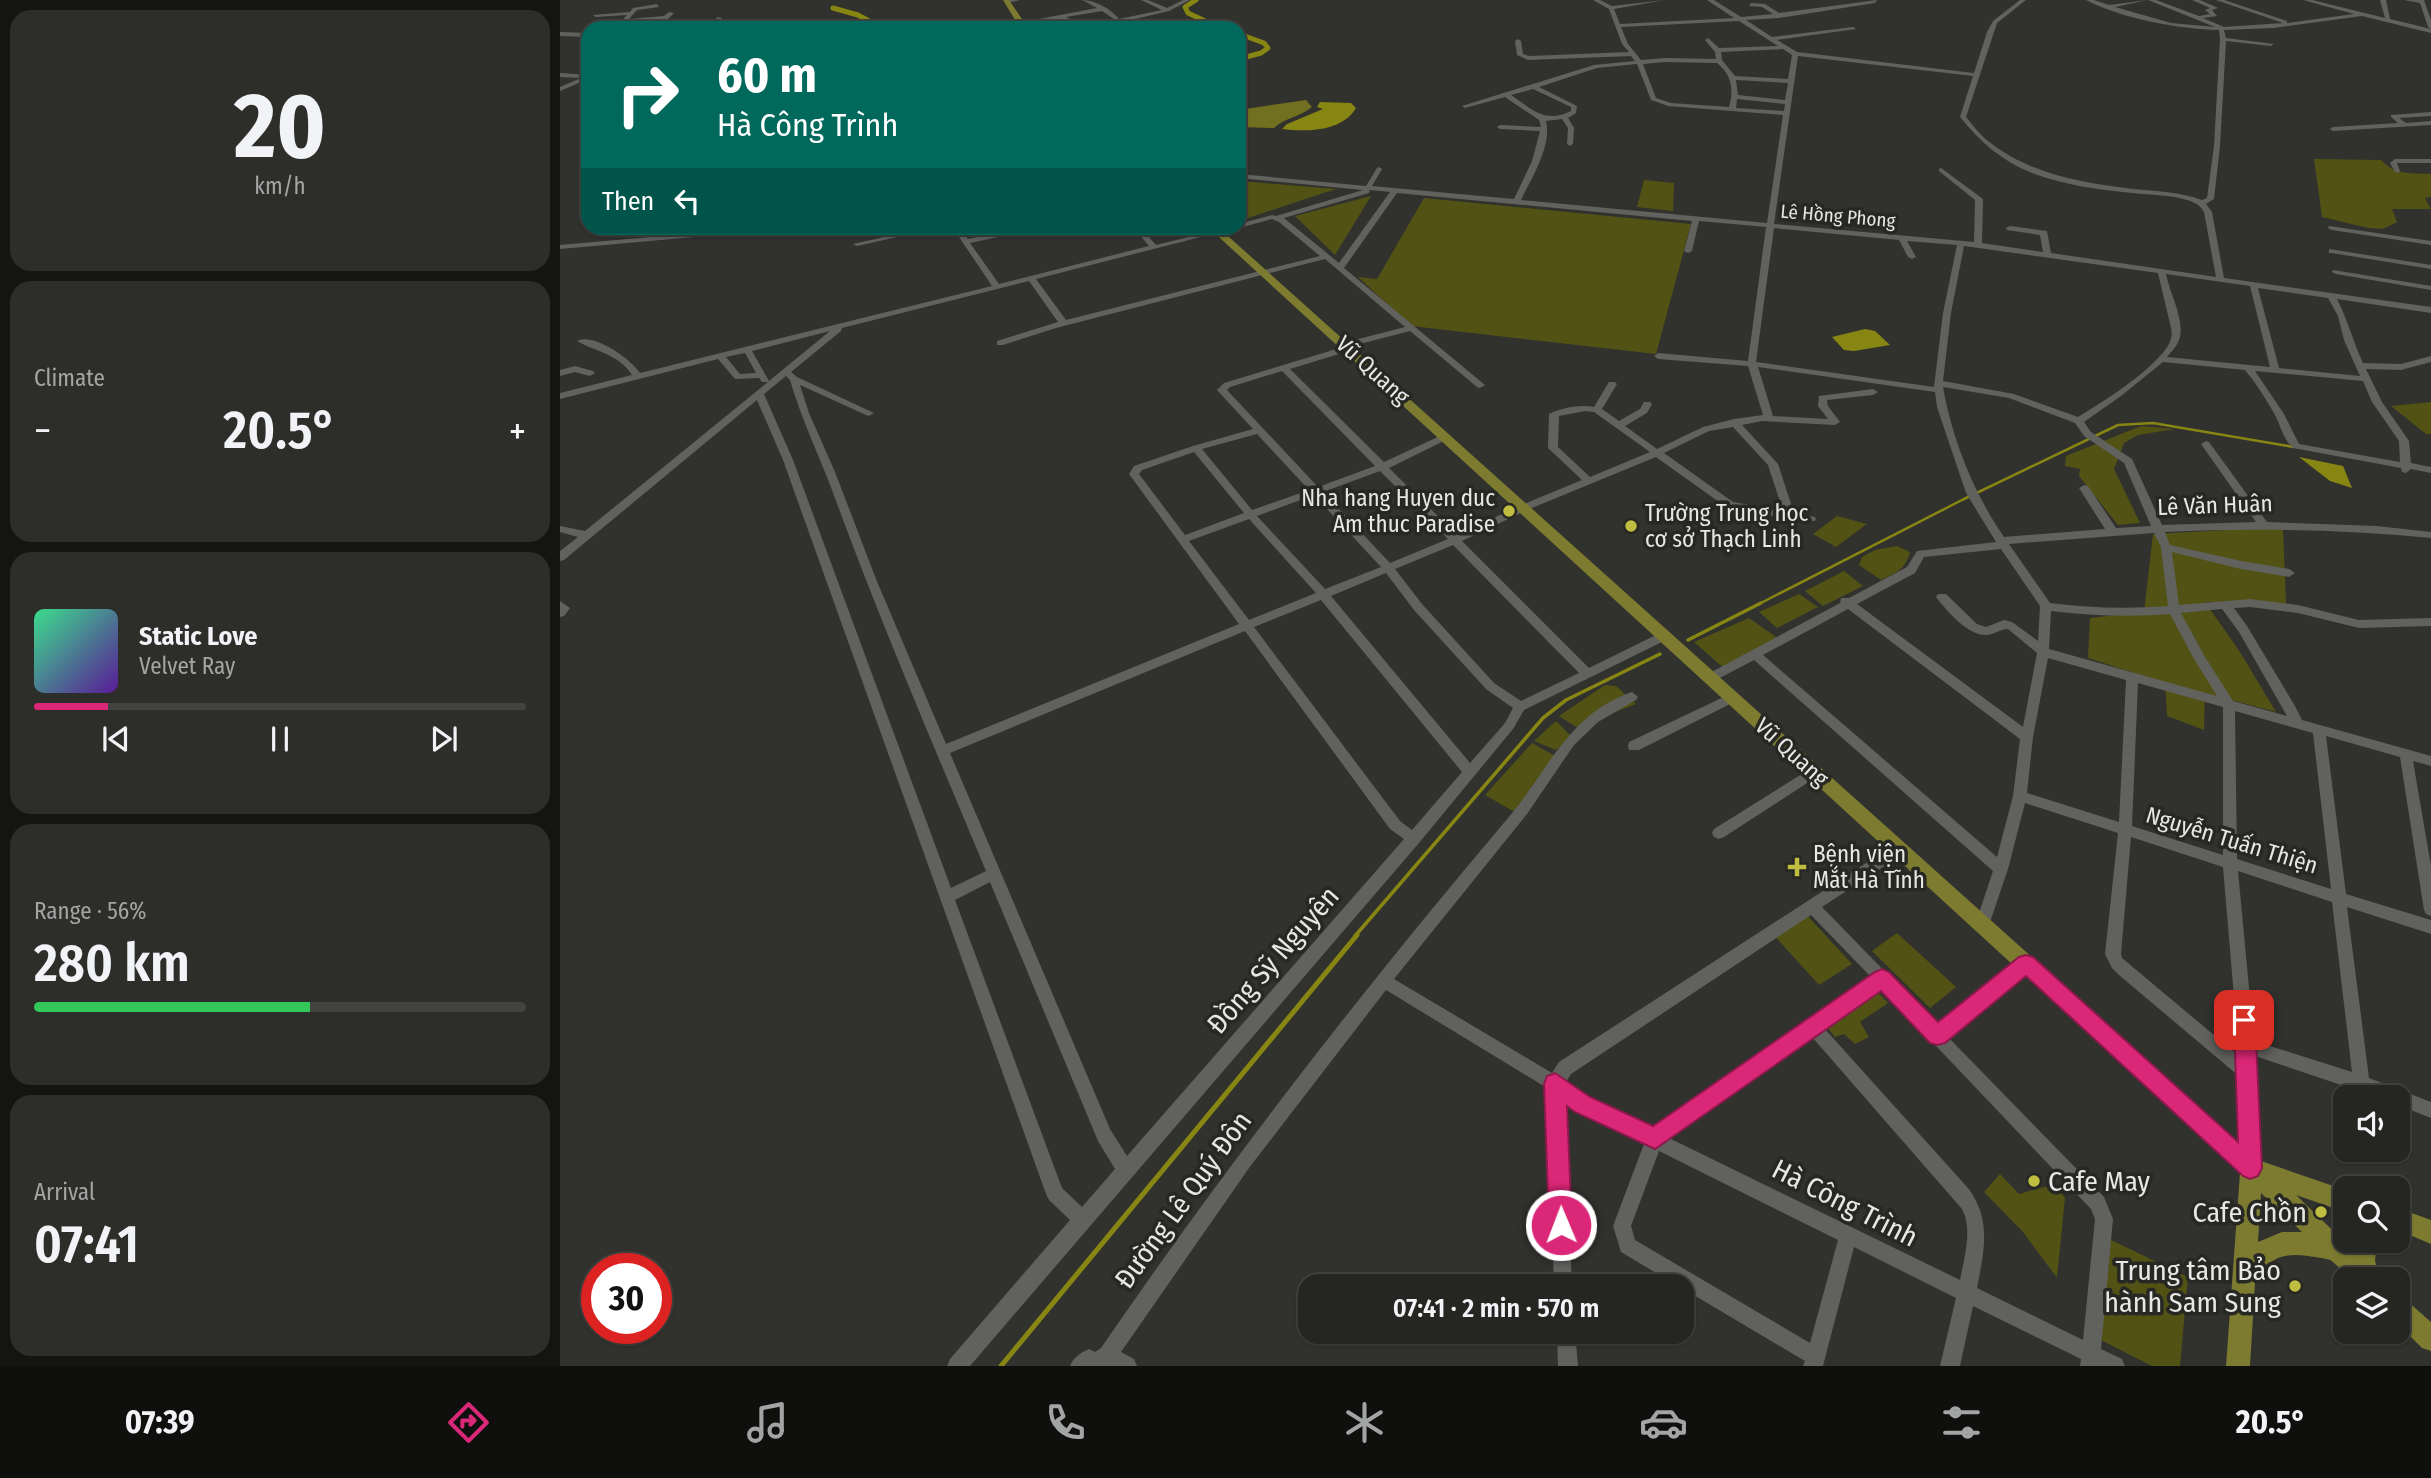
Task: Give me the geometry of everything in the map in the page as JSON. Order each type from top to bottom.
[{"type":"main road","points":[[1007,1],[1019,21]]},
{"type":"main road","name":"Vũ Quang","points":[[1227,235],[1264,272],[2250,1168],[2333,1248]]},
{"type":"main road","points":[[2238,1366],[2250,1168],[2333,1197]]},
{"type":"main road","points":[[2410,1225],[2431,1232]]},
{"type":"main road","points":[[2242,1290],[2251,1262],[2272,1246],[2301,1242],[2333,1250]]},
{"type":"main road","name":"Vũ Quang","points":[[2338,1253],[2354,1267]]},
{"type":"main road","points":[[2410,1319],[2431,1339]]},
{"type":"street","points":[[1007,1],[1017,0]]},
{"type":"street","points":[[1086,0],[1113,14],[1118,21],[1167,10],[1187,0]]},
{"type":"street","points":[[1144,0],[1167,10]]},
{"type":"street","points":[[1596,0],[1611,8],[1662,0]]},
{"type":"street","points":[[1710,0],[1795,54],[1976,75]]},
{"type":"street","points":[[1616,26],[1779,16],[1873,0]]},
{"type":"street","points":[[2023,0],[1995,22],[1976,75],[1963,117],[1975,135],[2013,160],[2063,180],[2186,197],[2202,202],[2210,199],[2217,146],[2223,39],[2221,27]]},
{"type":"street","points":[[2089,0],[2184,26],[2289,24],[2362,14]]},
{"type":"street","points":[[2108,6],[2145,0]]},
{"type":"street","points":[[2151,0],[2221,27]]},
{"type":"street","points":[[2195,0],[2215,8],[2208,10],[2214,16],[2200,18]]},
{"type":"street","points":[[2219,0],[2289,24]]},
{"type":"street","points":[[2306,0],[2431,29],[2422,1],[2407,0]]},
{"type":"street","points":[[2344,0],[2346,10]]},
{"type":"street","points":[[2383,0],[2388,18],[2385,20]]},
{"type":"street","points":[[2171,6],[2184,4]]},
{"type":"street","points":[[1751,5],[1763,5],[1779,16]]},
{"type":"street","points":[[1806,5],[1812,11]]},
{"type":"street","points":[[624,21],[637,8],[657,6]]},
{"type":"street","points":[[1611,8],[1616,26],[1625,44],[1639,62],[1650,94],[1657,102],[1785,113]]},
{"type":"street","points":[[1038,21],[1063,13],[1102,9]]},
{"type":"street","points":[[596,15],[632,13]]},
{"type":"street","points":[[624,21],[666,18],[671,13]]},
{"type":"street","points":[[1063,13],[1072,21]]},
{"type":"street","points":[[1795,13],[1805,20]]},
{"type":"street","points":[[1812,25],[1820,31]]},
{"type":"street","points":[[2242,26],[2253,35]]},
{"type":"street","points":[[1771,39],[1853,29]]},
{"type":"street","points":[[561,31],[581,30]]},
{"type":"street","points":[[561,31],[581,34]]},
{"type":"street","points":[[2223,39],[2271,44]]},
{"type":"street","points":[[1708,40],[1732,78],[1732,109]]},
{"type":"street","points":[[1518,41],[1520,55],[1525,58],[1634,54]]},
{"type":"street","points":[[1716,50],[1784,47]]},
{"type":"street","points":[[1769,418],[1752,364],[1795,54]]},
{"type":"street","points":[[1465,106],[1596,66],[1669,60],[1719,61]]},
{"type":"street","points":[[572,76],[581,70]]},
{"type":"street","points":[[560,75],[581,77]]},
{"type":"street","points":[[1732,78],[1791,81]]},
{"type":"street","points":[[560,89],[581,80]]},
{"type":"street","points":[[1534,87],[1574,106],[1573,114],[1542,119]]},
{"type":"street","points":[[1507,94],[1542,119],[1545,129],[1543,142],[1516,203]]},
{"type":"street","points":[[1734,97],[1787,102]]},
{"type":"street","points":[[2404,124],[2393,116],[2431,114]]},
{"type":"street","points":[[1564,117],[1571,128],[1570,144]]},
{"type":"street","points":[[2333,129],[2431,123]]},
{"type":"street","points":[[1500,127],[1545,129]]},
{"type":"street","points":[[2397,171],[2393,163],[2395,161],[2431,161]]},
{"type":"street","points":[[1246,225],[1277,218],[1368,188],[1379,169]]},
{"type":"street","points":[[1941,170],[1979,199],[1978,245]]},
{"type":"street","name":"Lê Hồng Phong","points":[[1246,177],[1961,243],[2431,310]]},
{"type":"street","points":[[1339,269],[1395,191]]},
{"type":"street","points":[[2202,202],[2208,212],[2220,279]]},
{"type":"street","points":[[1277,218],[1480,385]]},
{"type":"street","points":[[1688,251],[1696,220]]},
{"type":"street","points":[[2010,228],[2045,233],[2047,254]]},
{"type":"street","points":[[2332,228],[2431,243]]},
{"type":"street","points":[[560,247],[695,235]]},
{"type":"street","points":[[857,244],[900,235]]},
{"type":"street","points":[[960,235],[997,287]]},
{"type":"street","points":[[965,242],[996,235]]},
{"type":"street","points":[[1143,235],[1155,248]]},
{"type":"street","points":[[560,396],[1200,235]]},
{"type":"street","points":[[1901,237],[1912,257]]},
{"type":"street","points":[[1961,243],[1947,313],[1939,387],[1942,407],[1973,496],[2046,606],[2043,652],[2027,737],[2020,796],[2001,869],[1982,925]]},
{"type":"street","points":[[2332,251],[2431,267]]},
{"type":"street","points":[[1000,343],[1325,257]]},
{"type":"street","points":[[2079,421],[2160,359],[2176,339],[2162,272]]},
{"type":"street","points":[[2336,272],[2431,288]]},
{"type":"street","points":[[1031,278],[1064,324]]},
{"type":"street","points":[[2253,284],[2274,368]]},
{"type":"street","points":[[2331,295],[2342,316],[2348,340],[2377,402],[2404,441],[2406,468]]},
{"type":"street","points":[[560,557],[771,383],[790,375],[841,326]]},
{"type":"street","points":[[1411,328],[1347,346],[1223,388],[1388,568],[1418,607],[1490,686],[1520,707],[1664,636]]},
{"type":"street","points":[[582,341],[613,353],[633,370],[637,377]]},
{"type":"street","points":[[747,349],[760,374],[771,383]]},
{"type":"street","points":[[720,356],[738,376],[760,374]]},
{"type":"street","points":[[1658,356],[1752,364],[2011,396],[2079,421],[2087,434],[2127,461],[2166,547],[2174,610],[2229,705],[2230,863],[2247,1046],[2250,1168]]},
{"type":"street","points":[[2160,359],[2366,379]]},
{"type":"street","points":[[2360,366],[2401,367],[2431,359]]},
{"type":"street","points":[[2246,366],[2258,380],[2296,446],[2406,468],[2431,470]]},
{"type":"street","points":[[1284,368],[1588,674]]},
{"type":"street","points":[[560,373],[576,369],[590,373]]},
{"type":"street","points":[[790,375],[869,413]]},
{"type":"street","points":[[790,375],[870,579],[916,683],[941,751],[1104,1135],[1125,1169]]},
{"type":"street","points":[[1597,410],[1612,384]]},
{"type":"street","points":[[941,751],[1456,540],[1523,508],[1656,453],[1693,433],[1734,422],[1769,418],[1835,422],[1823,406],[1822,397],[1873,392]]},
{"type":"street","points":[[759,393],[788,460],[952,891],[1055,1194],[1082,1219]]},
{"type":"street","points":[[1619,425],[1644,411],[1647,404]]},
{"type":"street","points":[[1590,481],[1553,448],[1552,416],[1558,412],[1585,408],[1597,410],[1731,505],[1811,519]]},
{"type":"street","points":[[1734,422],[1773,464],[1790,516]]},
{"type":"street","points":[[1259,430],[1196,447],[1138,468],[1134,474],[1395,825],[1414,839]]},
{"type":"street","points":[[1183,539],[1382,467],[1446,437]]},
{"type":"street","points":[[2206,444],[2263,524]]},
{"type":"street","points":[[1196,447],[1249,513],[1323,594],[1470,772]]},
{"type":"street","points":[[2084,488],[2112,531]]},
{"type":"street","name":"Lê Văn Huân","points":[[1846,601],[1911,570],[1921,554],[2002,543],[2112,531],[2263,524],[2431,535]]},
{"type":"street","points":[[560,528],[586,535]]},
{"type":"street","points":[[2166,547],[2289,573]]},
{"type":"street","points":[[1942,597],[1973,626],[1986,631],[2004,624],[2012,626],[2043,652],[2431,761]]},
{"type":"street","points":[[1710,678],[1846,601],[2027,737]]},
{"type":"street","points":[[2046,606],[2082,611],[2174,610],[2250,603],[2272,605],[2359,624],[2431,622]]},
{"type":"street","points":[[560,605],[564,608],[560,613]]},
{"type":"street","points":[[2226,606],[2243,629],[2291,709],[2297,724]]},
{"type":"street","points":[[1755,654],[2001,869]]},
{"type":"street","points":[[2132,677],[2125,831],[2113,954],[2117,963],[2248,1073]]},
{"type":"street","name":"Đường Lê Quý Đôn","points":[[1093,1362],[1158,1280],[1306,1079],[1425,925],[1527,804],[1577,730],[1605,708],[1632,697]]},
{"type":"street","points":[[1634,746],[1732,698]]},
{"type":"street","name":"Đồng Sỹ Nguyên","points":[[957,1366],[1125,1169],[1414,839],[1509,726],[1520,707]]},
{"type":"street","points":[[2319,731],[2361,1083]]},
{"type":"street","points":[[2406,756],[2431,910]]},
{"type":"street","points":[[1718,833],[1813,772]]},
{"type":"street","name":"Nguyễn Tuấn Thiện","points":[[2020,796],[2431,927]]},
{"type":"street","points":[[1563,1274],[1560,1152],[1555,1084],[1565,1068],[1899,849]]},
{"type":"street","points":[[952,891],[977,883],[994,873]]},
{"type":"street","points":[[1811,905],[2098,1202],[2104,1219],[2091,1360]]},
{"type":"street","points":[[1937,1036],[2026,964]]},
{"type":"street","points":[[1848,1237],[1815,1362],[1628,1246],[1622,1226],[1655,1138],[1882,978]]},
{"type":"street","name":"Hà Công Trình","points":[[1383,980],[1555,1084],[1583,1105],[1655,1138],[2091,1360],[2115,1366]]},
{"type":"street","points":[[1814,1028],[1971,1206],[1976,1231],[1950,1366]]},
{"type":"street","points":[[2247,1046],[2361,1083],[2431,1110]]},
{"type":"street","points":[[1567,1344],[1569,1366]]},
{"type":"street","points":[[1093,1362],[1127,1366]]},
{"type":"shaded area","points":[[1306,100],[1312,107],[1274,128],[1246,127],[1246,109]]},
{"type":"shaded area","points":[[1320,102],[1351,103],[1356,108],[1342,122],[1323,129],[1282,129],[1287,124],[1323,109],[1317,107]]},
{"type":"shaded area","points":[[2314,159],[2381,160],[2397,171],[2431,174],[2431,197],[2425,198],[2431,209],[2392,209],[2397,222],[2383,229],[2322,217]]},
{"type":"shaded area","points":[[1644,180],[1674,183],[1673,211],[1637,207]]},
{"type":"shaded area","points":[[1246,182],[1336,189],[1246,219]]},
{"type":"shaded area","points":[[1371,196],[1335,255],[1295,216]]},
{"type":"shaded area","points":[[1424,198],[1691,224],[1656,354],[1411,326],[1358,277],[1377,279]]},
{"type":"shaded area","points":[[1865,329],[1875,331],[1890,345],[1844,350],[1832,337]]},
{"type":"shaded area","points":[[2431,402],[2431,434],[2426,434],[2391,406]]},
{"type":"shaded area","points":[[2141,426],[2175,429],[2138,435],[2124,443],[2114,469],[2140,523],[2118,525],[2079,476],[2080,469],[2065,466],[2066,456]]},
{"type":"shaded area","points":[[2299,457],[2343,466],[2352,488],[2330,481]]},
{"type":"shaded area","points":[[1837,516],[1867,524],[1836,547],[1813,534]]},
{"type":"shaded area","points":[[2283,527],[2286,604],[2205,602],[2240,652],[2276,712],[2205,693],[2204,730],[2167,716],[2165,683],[2088,658],[2090,618],[2144,612],[2153,534]]},
{"type":"shaded area","points":[[1897,546],[1910,552],[1908,558],[1900,570],[1881,580],[1859,565],[1862,557],[1875,550]]},
{"type":"shaded area","points":[[1844,571],[1863,586],[1823,606],[1805,591]]},
{"type":"shaded area","points":[[1799,594],[1818,607],[1777,628],[1759,612]]},
{"type":"shaded area","points":[[1749,618],[1779,639],[1726,670],[1694,642]]},
{"type":"shaded area","points":[[1605,685],[1616,686],[1636,704],[1576,727],[1559,716]]},
{"type":"shaded area","points":[[1556,721],[1572,737],[1556,750],[1534,741]]},
{"type":"shaded area","points":[[1532,743],[1557,757],[1531,787],[1518,814],[1485,795]]},
{"type":"shaded area","points":[[1803,911],[1852,964],[1819,985],[1770,931]]},
{"type":"shaded area","points":[[1897,933],[1956,987],[1930,1008],[1872,951]]},
{"type":"shaded area","points":[[1867,981],[1888,1003],[1860,1022],[1869,1037],[1855,1044],[1844,1034],[1835,1037],[1818,1016]]},
{"type":"shaded area","points":[[2000,1174],[2019,1194],[2055,1184],[2065,1198],[2057,1278],[2023,1232],[1984,1192]]},
{"type":"shaded area","points":[[2107,1238],[2188,1277],[2180,1366],[2152,1366],[2093,1336]]},
{"type":"waterway","points":[[1196,0],[1185,7],[1188,13],[1205,21]]},
{"type":"waterway","points":[[833,8],[869,21]]},
{"type":"waterway","points":[[1246,37],[1264,43],[1268,48],[1246,57]]},
{"type":"waterway","points":[[1757,605],[1962,500],[2118,425],[2153,423],[2294,447]]},
{"type":"waterway","points":[[1688,640],[1761,603]]},
{"type":"waterway","points":[[1355,936],[1543,718],[1566,700],[1660,654]]},
{"type":"waterway","points":[[1001,1366],[1357,935]]},
{"type":"place","name":"Nha hang Huyen duc Am thuc Paradise","points":[[1509,511]]},
{"type":"place","name":"Trường Trung học cơ sở Thạch Linh","points":[[1631,526]]},
{"type":"place","name":"Bệnh viện Mắt Hà Tĩnh","points":[[1797,867]]},
{"type":"place","name":"Cafe May","points":[[2034,1181]]},
{"type":"place","name":"Cafe Chồn","points":[[2321,1212]]},
{"type":"place","name":"Trung tâm Bảo hành Sam Sung","points":[[2295,1286]]},
{"type":"route","points":[[1561,1225],[1560,1152],[1555,1084],[1583,1105],[1655,1138],[1882,978],[1937,1036],[2026,964],[2250,1168],[2244,1020]]}]
